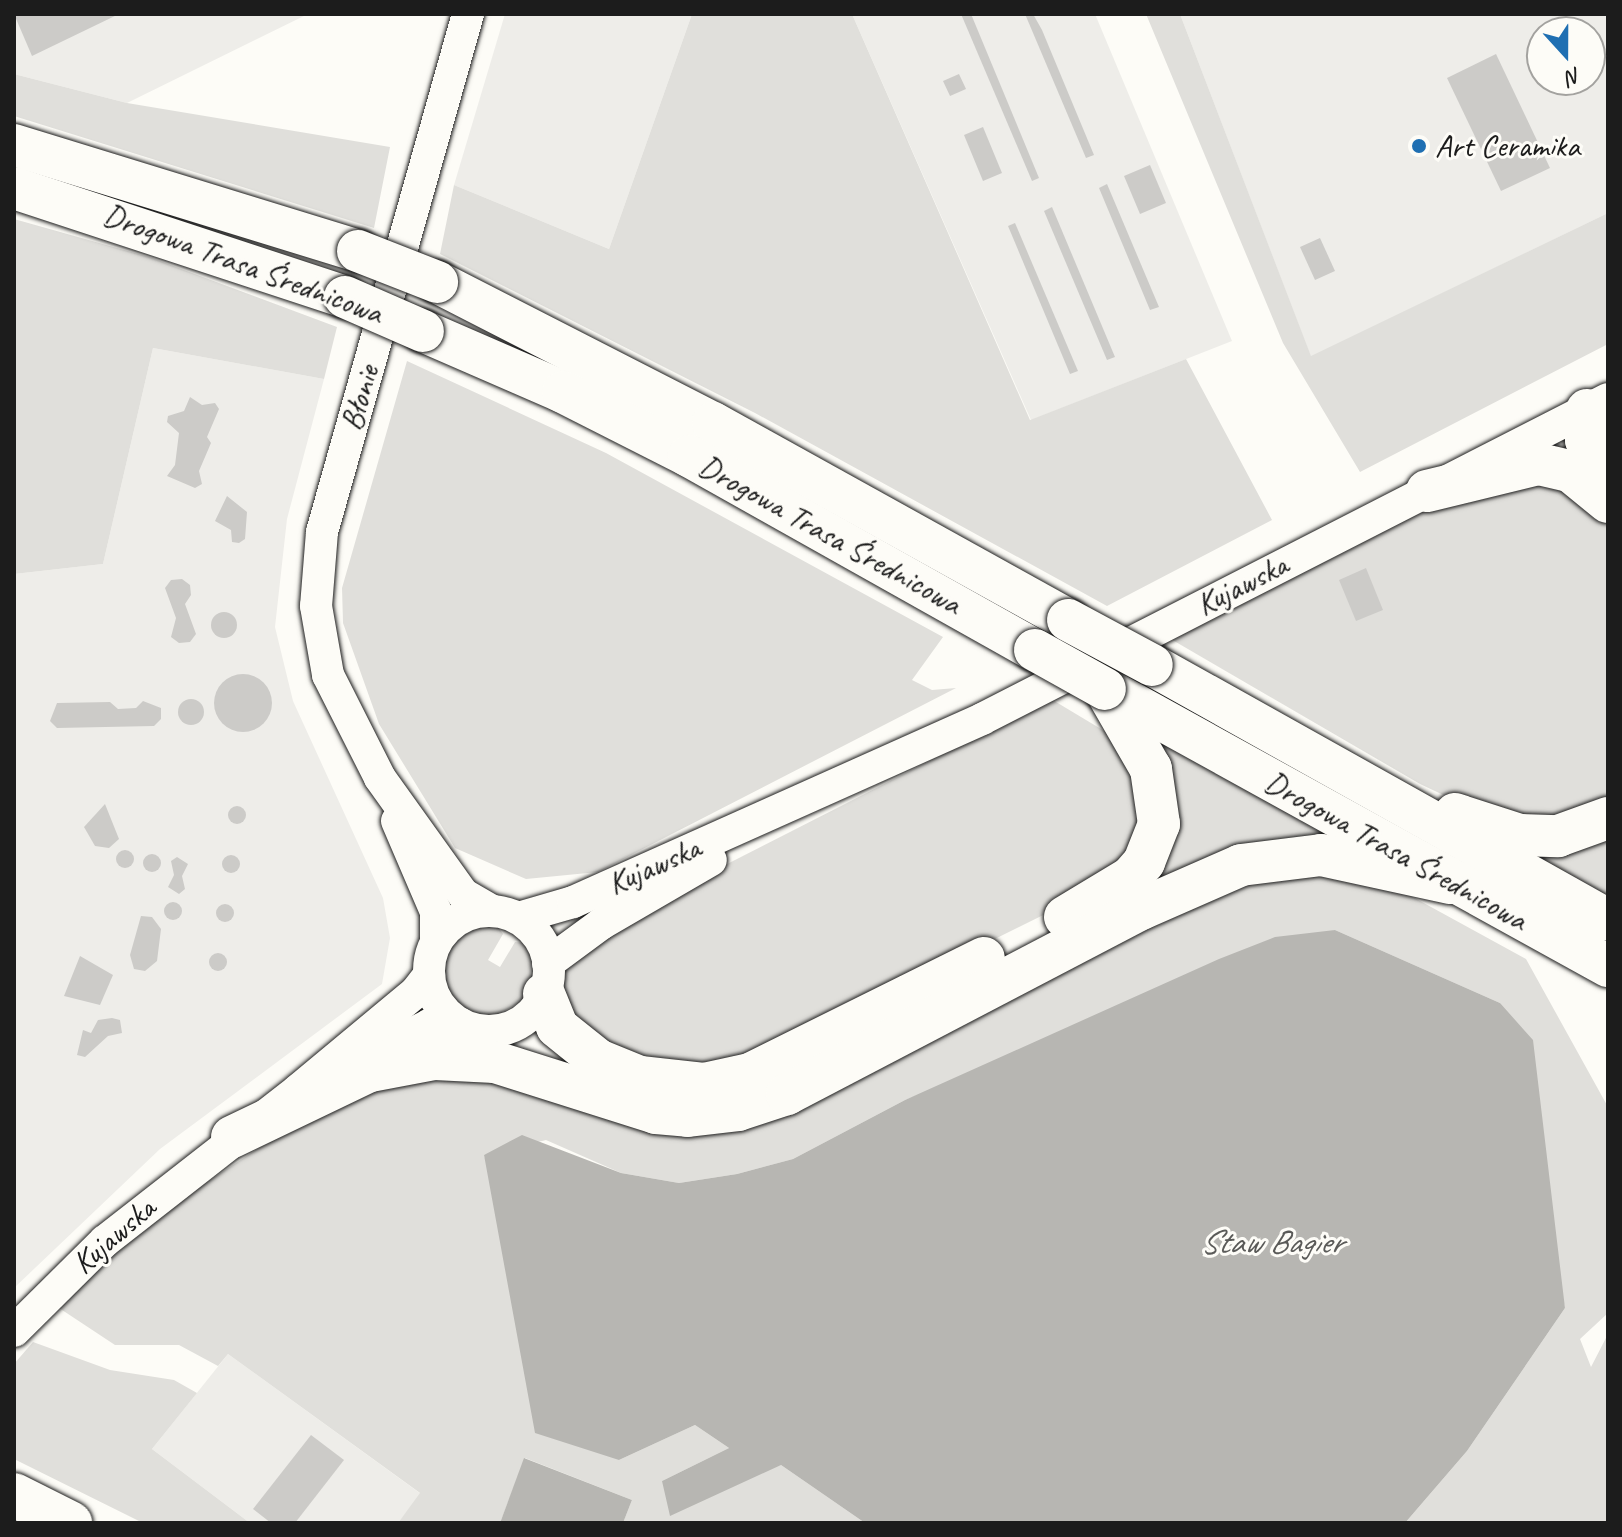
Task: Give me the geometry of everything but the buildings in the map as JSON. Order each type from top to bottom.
[{"type":"highway","points":[[14,1495],[70,1523]]},
{"type":"main road","name":"Drogowa Trasa Średnicowa","points":[[14,145],[358,251],[437,282],[751,444],[1608,920]]},
{"type":"main road","name":"Drogowa Trasa Średnicowa","points":[[14,188],[83,207],[345,297],[563,392],[689,456],[1451,883],[1608,966]]},
{"type":"main road","points":[[14,197],[83,207]]},
{"type":"main road","points":[[1601,412],[1586,440],[1608,489]]},
{"type":"main road","points":[[1427,491],[1539,464],[1570,471],[1608,502]]},
{"type":"main road","points":[[546,979],[557,1027],[611,1066],[682,1084],[727,1081],[791,1055],[1074,913],[1131,877],[1144,862],[1159,824],[1151,769],[1105,689]]},
{"type":"main road","points":[[1319,761],[1520,835],[1558,836],[1608,818]]},
{"type":"main road","points":[[232,1137],[370,1071],[435,1059],[464,1058],[536,1071],[628,1107],[688,1116],[738,1110],[787,1094],[1141,909],[1241,865],[1321,855],[1451,883]]},
{"type":"main road","points":[[474,1027],[532,1044],[628,1107]]},
{"type":"street","name":"Błonie","points":[[436,942],[436,912],[380,778],[328,675],[316,606],[318,552],[468,14]]},
{"type":"street","name":"Kujawska","points":[[505,915],[573,902],[876,768],[1427,491],[1601,412]]},
{"type":"street","name":"Kujawska","points":[[546,979],[601,924],[876,768]]},
{"type":"street","name":"Błonie","points":[[380,778],[463,894],[505,915]]},
{"type":"street","points":[[505,915],[539,938],[546,979],[526,1018],[474,1027],[441,1007],[429,975],[436,942],[458,919],[505,915]]},
{"type":"street","name":"Kujawska","points":[[14,1331],[105,1241],[232,1137],[298,1090],[415,993],[429,975]]},
{"type":"street","name":"Kujawska","points":[[298,1090],[429,1025],[474,1027]]},
{"type":"shaded area","points":[[14,14],[308,14],[127,103],[14,74]]},
{"type":"shaded area","points":[[505,14],[692,14],[609,249],[454,185]]},
{"type":"shaded area","points":[[692,14],[852,14],[1030,420],[1186,359],[1272,520],[1107,606],[755,413],[440,254],[454,185],[609,249]]},
{"type":"shaded area","points":[[852,14],[1095,14],[1232,341],[1031,420]]},
{"type":"shaded area","points":[[1146,14],[1180,14],[1311,356],[1608,213],[1608,344],[1360,472],[1283,343]]},
{"type":"shaded area","name":"Art Ceramika","points":[[1180,14],[1608,14],[1608,213],[1311,357]]},
{"type":"shaded area","points":[[14,74],[127,103],[390,147],[374,228],[14,116]]},
{"type":"shaded area","points":[[14,219],[149,257],[337,327],[324,379],[153,348],[103,564],[14,574]]},
{"type":"shaded area","points":[[153,348],[324,379],[287,519],[275,627],[293,701],[383,898],[390,938],[382,984],[160,1149],[14,1288],[14,574],[103,564]]},
{"type":"shaded area","points":[[407,361],[606,453],[943,637],[912,680],[932,690],[956,688],[598,872],[526,879],[455,848],[379,724],[343,623],[342,588]]},
{"type":"shaded area","points":[[1557,477],[1608,519],[1608,804],[1575,821],[1484,814],[1420,784],[1169,638],[1398,521],[1489,485]]},
{"type":"shaded area","points":[[1051,699],[1121,741],[1146,825],[1102,886],[734,1068],[654,1070],[587,1037],[563,1001],[561,979],[572,959],[680,888]]},
{"type":"shaded area","points":[[1161,740],[1340,841],[753,1091],[549,1042],[532,1027],[540,1022],[556,1038],[744,1086],[1120,900]]},
{"type":"shaded area","points":[[1608,831],[1608,901],[1518,847]]},
{"type":"shaded area","points":[[1351,872],[1411,896],[1526,959],[1608,1107],[1608,1313],[1580,1339],[1591,1367],[1608,1334],[1608,1523],[1405,1523],[1467,1451],[1565,1308],[1500,1003],[1335,930],[905,1100],[793,1159],[737,1174],[679,1183],[621,1173],[546,1140],[484,1155],[494,1188],[619,1460],[695,1425],[729,1448],[662,1481],[781,1465],[865,1523],[623,1523],[632,1500],[525,1458],[500,1523],[398,1523],[420,1493],[228,1354],[218,1366],[179,1345],[115,1345],[53,1304],[189,1194],[347,1090],[452,1066],[620,1121],[1219,885]]},
{"type":"shaded area","points":[[482,926],[498,927],[503,934],[488,960],[500,967],[515,942],[524,943],[531,957],[530,987],[522,1001],[497,1015],[482,1016],[457,1004],[443,979],[443,964],[456,939]]},
{"type":"shaded area","points":[[33,1342],[110,1370],[174,1380],[197,1393],[152,1449],[250,1523],[143,1523],[14,1459],[14,1364]]},
{"type":"shaded area","points":[[228,1354],[421,1494],[398,1523],[250,1523],[152,1449]]},
{"type":"water","name":"Staw Bagier","points":[[1335,930],[1500,1003],[1533,1040],[1565,1308],[1467,1451],[1405,1523],[865,1523],[781,1465],[670,1516],[662,1481],[729,1448],[695,1425],[619,1460],[535,1433],[484,1155],[522,1135],[621,1173],[679,1183],[737,1174],[793,1159],[905,1100],[1219,959],[1275,937]]},
{"type":"water","points":[[524,1458],[632,1500],[623,1523],[500,1523]]},
{"type":"place","name":"Art Ceramika","points":[[1419,146]]}]
